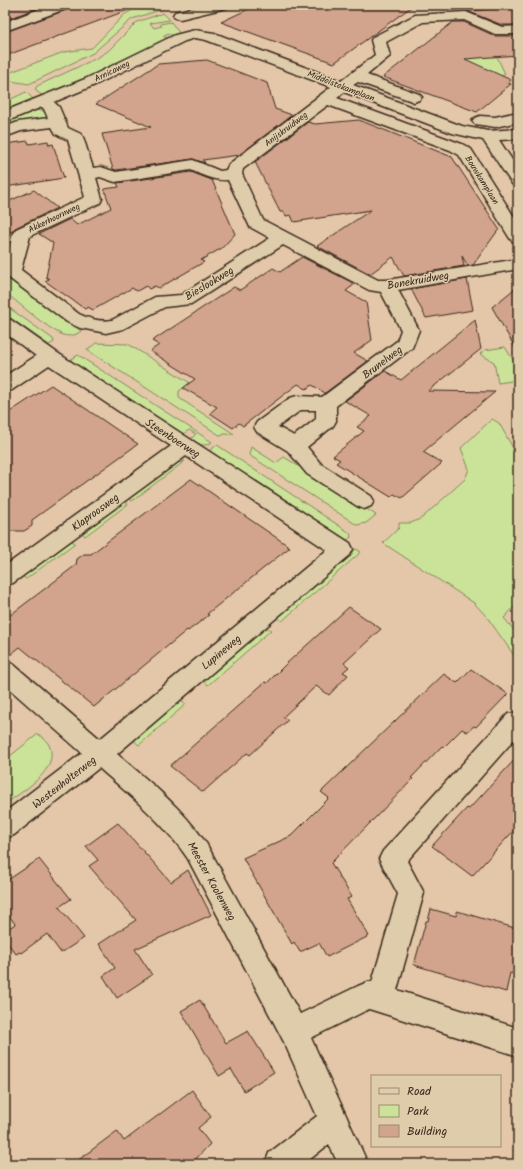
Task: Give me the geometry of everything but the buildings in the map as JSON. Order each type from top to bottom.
[{"type":"street","points":[[5,27],[63,5]]},
{"type":"street","points":[[175,10],[221,5]]},
{"type":"street","points":[[175,10],[195,34]]},
{"type":"street","name":"Anijskruidweg","points":[[234,174],[235,167],[383,56],[378,40],[420,18],[466,16],[500,31],[518,30]]},
{"type":"street","name":"Middelstekamplaan","points":[[180,38],[195,34],[209,36],[458,130],[492,129]]},
{"type":"street","name":"Arnicaweg","points":[[5,117],[90,82],[180,38]]},
{"type":"street","name":"Middelstekamplaan","points":[[357,76],[430,103]]},
{"type":"street","name":"Middelstekamplaan","points":[[327,98],[456,147]]},
{"type":"street","points":[[44,102],[51,107],[62,131],[75,137],[87,174],[101,172],[115,177],[193,165],[218,176],[234,174],[256,223],[282,238]]},
{"type":"street","points":[[466,116],[492,129],[518,134]]},
{"type":"street","points":[[492,129],[518,117]]},
{"type":"street","points":[[5,132],[18,126],[58,122]]},
{"type":"street","points":[[492,129],[518,181]]},
{"type":"street","name":"Bouwkamplaan","points":[[456,147],[465,152],[518,237]]},
{"type":"street","points":[[186,148],[193,165]]},
{"type":"street","name":"Akkerhoornweg","points":[[86,324],[74,318],[12,272],[22,233],[94,199],[87,174]]},
{"type":"street","name":"Bieslookweg","points":[[86,324],[106,327],[117,325],[161,301],[185,300],[282,238]]},
{"type":"street","name":"Bonekruidweg","points":[[282,238],[375,286],[387,286],[518,264]]},
{"type":"street","name":"Brunelweg","points":[[326,404],[405,344],[410,330],[387,286]]},
{"type":"street","name":"Steenboerweg","points":[[5,324],[49,356],[342,549]]},
{"type":"street","points":[[5,385],[49,356]]},
{"type":"street","points":[[295,446],[326,422],[326,404],[297,403],[264,427],[295,446],[314,469],[364,501]]},
{"type":"street","name":"Klaproosweg","points":[[5,577],[185,446]]},
{"type":"street","name":"Lupineweg","points":[[100,754],[342,549]]},
{"type":"street","name":"Westenholterweg","points":[[5,672],[100,754],[5,827]]},
{"type":"street","points":[[381,998],[411,893],[392,859],[516,721]]},
{"type":"street","name":"Meester Koolenweg","points":[[100,754],[172,818],[187,834],[198,851],[294,1032],[352,1164]]},
{"type":"street","points":[[294,1032],[368,995],[518,1042]]},
{"type":"street","points":[[280,1164],[334,1121]]},
{"type":"green space","points":[[143,5],[153,5],[160,10],[132,19],[93,53],[29,84],[5,80],[5,67],[11,72],[64,52],[92,48],[125,14]]},
{"type":"green space","points":[[163,13],[170,20],[150,23],[154,28],[162,26],[160,24],[171,22],[180,34],[175,37],[168,33],[163,36],[169,39],[85,80],[43,96],[35,90],[37,86],[97,58],[108,51],[137,22]]},
{"type":"green space","points":[[492,46],[505,74],[488,84],[447,65]]},
{"type":"green space","points":[[26,92],[34,100],[5,112],[5,102]]},
{"type":"green space","points":[[34,110],[45,111],[48,119],[5,128],[5,122]]},
{"type":"green space","points":[[5,275],[81,331],[73,335],[63,335],[41,321],[5,292]]},
{"type":"green space","points":[[5,305],[53,339],[54,342],[49,345],[5,314]]},
{"type":"green space","points":[[96,343],[128,344],[190,383],[179,391],[179,398],[234,434],[224,434],[221,436],[87,350]]},
{"type":"green space","points":[[505,347],[518,368],[518,380],[498,383],[494,362],[480,354],[485,350]]},
{"type":"green space","points":[[78,355],[212,442],[206,445],[201,445],[191,439],[196,434],[189,430],[183,434],[70,360]]},
{"type":"green space","points":[[492,419],[499,423],[518,457],[518,603],[504,618],[518,635],[518,661],[487,617],[474,603],[383,543],[399,528],[399,523],[411,523],[422,518],[465,479],[469,469],[461,448]]},
{"type":"green space","points":[[217,445],[350,533],[351,537],[347,540],[209,451]]},
{"type":"green space","points":[[251,447],[276,463],[284,457],[376,515],[366,523],[357,525],[249,455]]},
{"type":"green space","points":[[185,461],[132,501],[126,497],[176,463]]},
{"type":"green space","points":[[123,500],[128,504],[85,536],[80,531]]},
{"type":"green space","points":[[69,539],[75,543],[26,579],[21,575]]},
{"type":"green space","points":[[356,549],[361,552],[282,621],[278,618],[279,615]]},
{"type":"green space","points":[[265,627],[271,630],[208,685],[203,680]]},
{"type":"green space","points":[[180,701],[186,704],[139,745],[133,740]]},
{"type":"green space","points":[[38,734],[49,745],[51,754],[49,763],[45,771],[38,779],[5,804],[5,760]]}]
